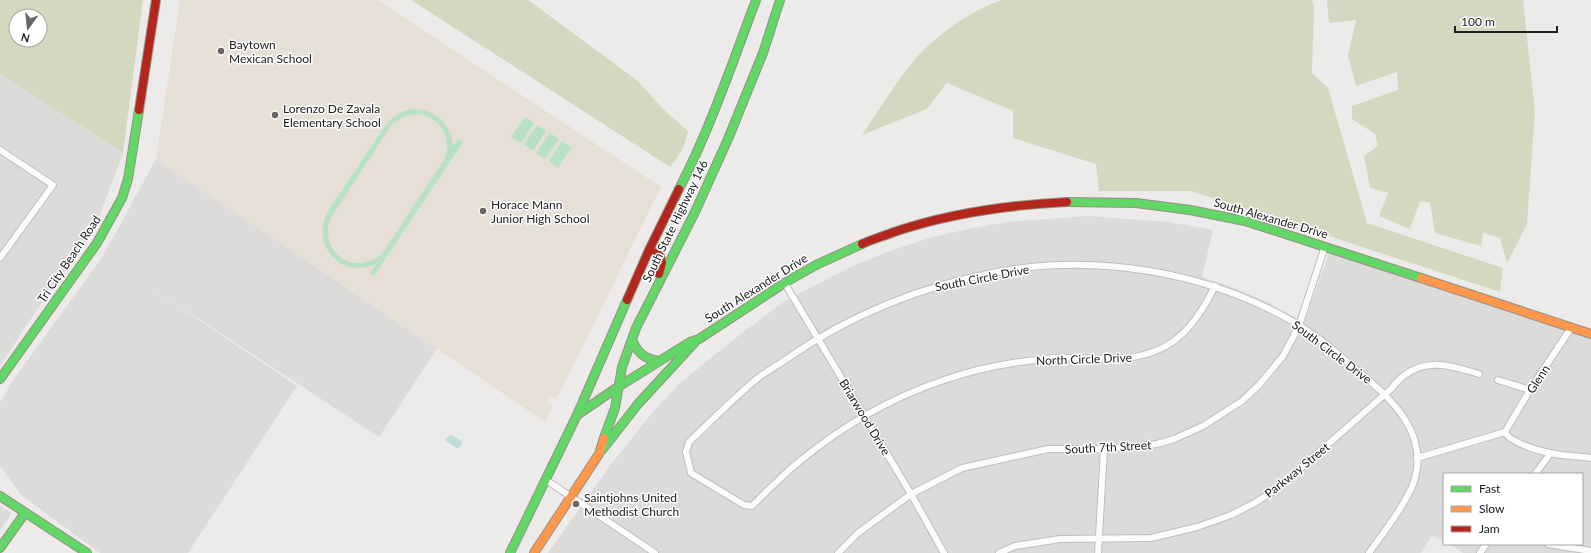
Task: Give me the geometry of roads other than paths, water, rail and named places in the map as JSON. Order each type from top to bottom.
[{"type":"main road","name":"Tri City Beach Road","points":[[0,379],[97,244],[122,198],[128,179],[156,0]]},
{"type":"main road","name":"South State Highway 146","points":[[599,454],[615,408],[622,367],[636,328],[694,212],[728,139],[763,53],[781,0]]},
{"type":"main road","name":"South State Highway 146","points":[[577,415],[649,250],[700,146],[754,3]]},
{"type":"main road","name":"South Alexander Drive","points":[[577,415],[659,361],[690,342],[698,339],[784,282],[818,264],[858,246],[919,224],[989,209],[1050,201],[1112,201],[1194,210],[1245,220],[1591,334]]},
{"type":"main road","points":[[649,250],[660,256],[662,263],[654,291]]},
{"type":"main road","name":"South Alexander Drive","points":[[534,553],[599,454],[638,404],[698,339]]},
{"type":"main road","points":[[632,340],[637,352],[641,356],[650,360],[659,361]]},
{"type":"main road","points":[[510,553],[577,415]]},
{"type":"main road","points":[[0,491],[3,498],[87,553]]},
{"type":"main road","points":[[0,548],[25,513]]},
{"type":"street","points":[[0,150],[53,185],[0,258]]},
{"type":"street","name":"South 7th Street","points":[[838,553],[858,533],[911,494],[962,468],[1048,449],[1104,449],[1157,444],[1174,439],[1204,426],[1242,401],[1283,356],[1299,326],[1325,246]]},
{"type":"street","name":"South Circle Drive","points":[[726,494],[691,473],[686,452],[689,442],[754,381],[818,337],[870,311],[943,284],[1005,271],[1057,265],[1120,267],[1173,276],[1215,286],[1250,300],[1299,326],[1338,354],[1386,394],[1410,427],[1415,440],[1417,458],[1416,475],[1412,486],[1397,512],[1369,553]]},
{"type":"street","name":"Briarwood Drive","points":[[784,282],[911,494],[944,553]]},
{"type":"street","name":"North Circle Drive","points":[[726,494],[744,505],[752,506],[800,461],[863,416],[900,396],[945,379],[1003,364],[1054,358],[1080,357],[1107,359],[1143,356],[1159,350],[1183,333],[1200,314],[1215,286]]},
{"type":"street","name":"Glenn","points":[[1505,432],[1530,390],[1572,328]]},
{"type":"street","name":"Parkway Street","points":[[999,553],[1015,546],[1037,542],[1081,538],[1099,540],[1151,538],[1189,529],[1231,515],[1253,504],[1278,488],[1391,390],[1399,379],[1409,372],[1427,365],[1447,364],[1479,374]]},
{"type":"street","points":[[1498,380],[1530,390]]},
{"type":"street","points":[[1417,458],[1505,432],[1518,443],[1550,454],[1591,458]]},
{"type":"street","points":[[1098,553],[1104,449]]},
{"type":"street","points":[[1537,473],[1550,454]]},
{"type":"street","points":[[546,480],[655,553]]},
{"type":"street","points":[[1554,545],[1591,551]]},
{"type":"water","points":[[450,434],[463,442],[458,449],[445,440]]},
{"type":"place","name":"Baytown Mexican School","points":[[221,51]]},
{"type":"place","name":"Lorenzo De Zavala Elementary School","points":[[275,115]]},
{"type":"place","name":"Horace Mann Junior High School","points":[[483,211]]},
{"type":"place","name":"Saintjohns United Methodist Church","points":[[576,504]]}]
